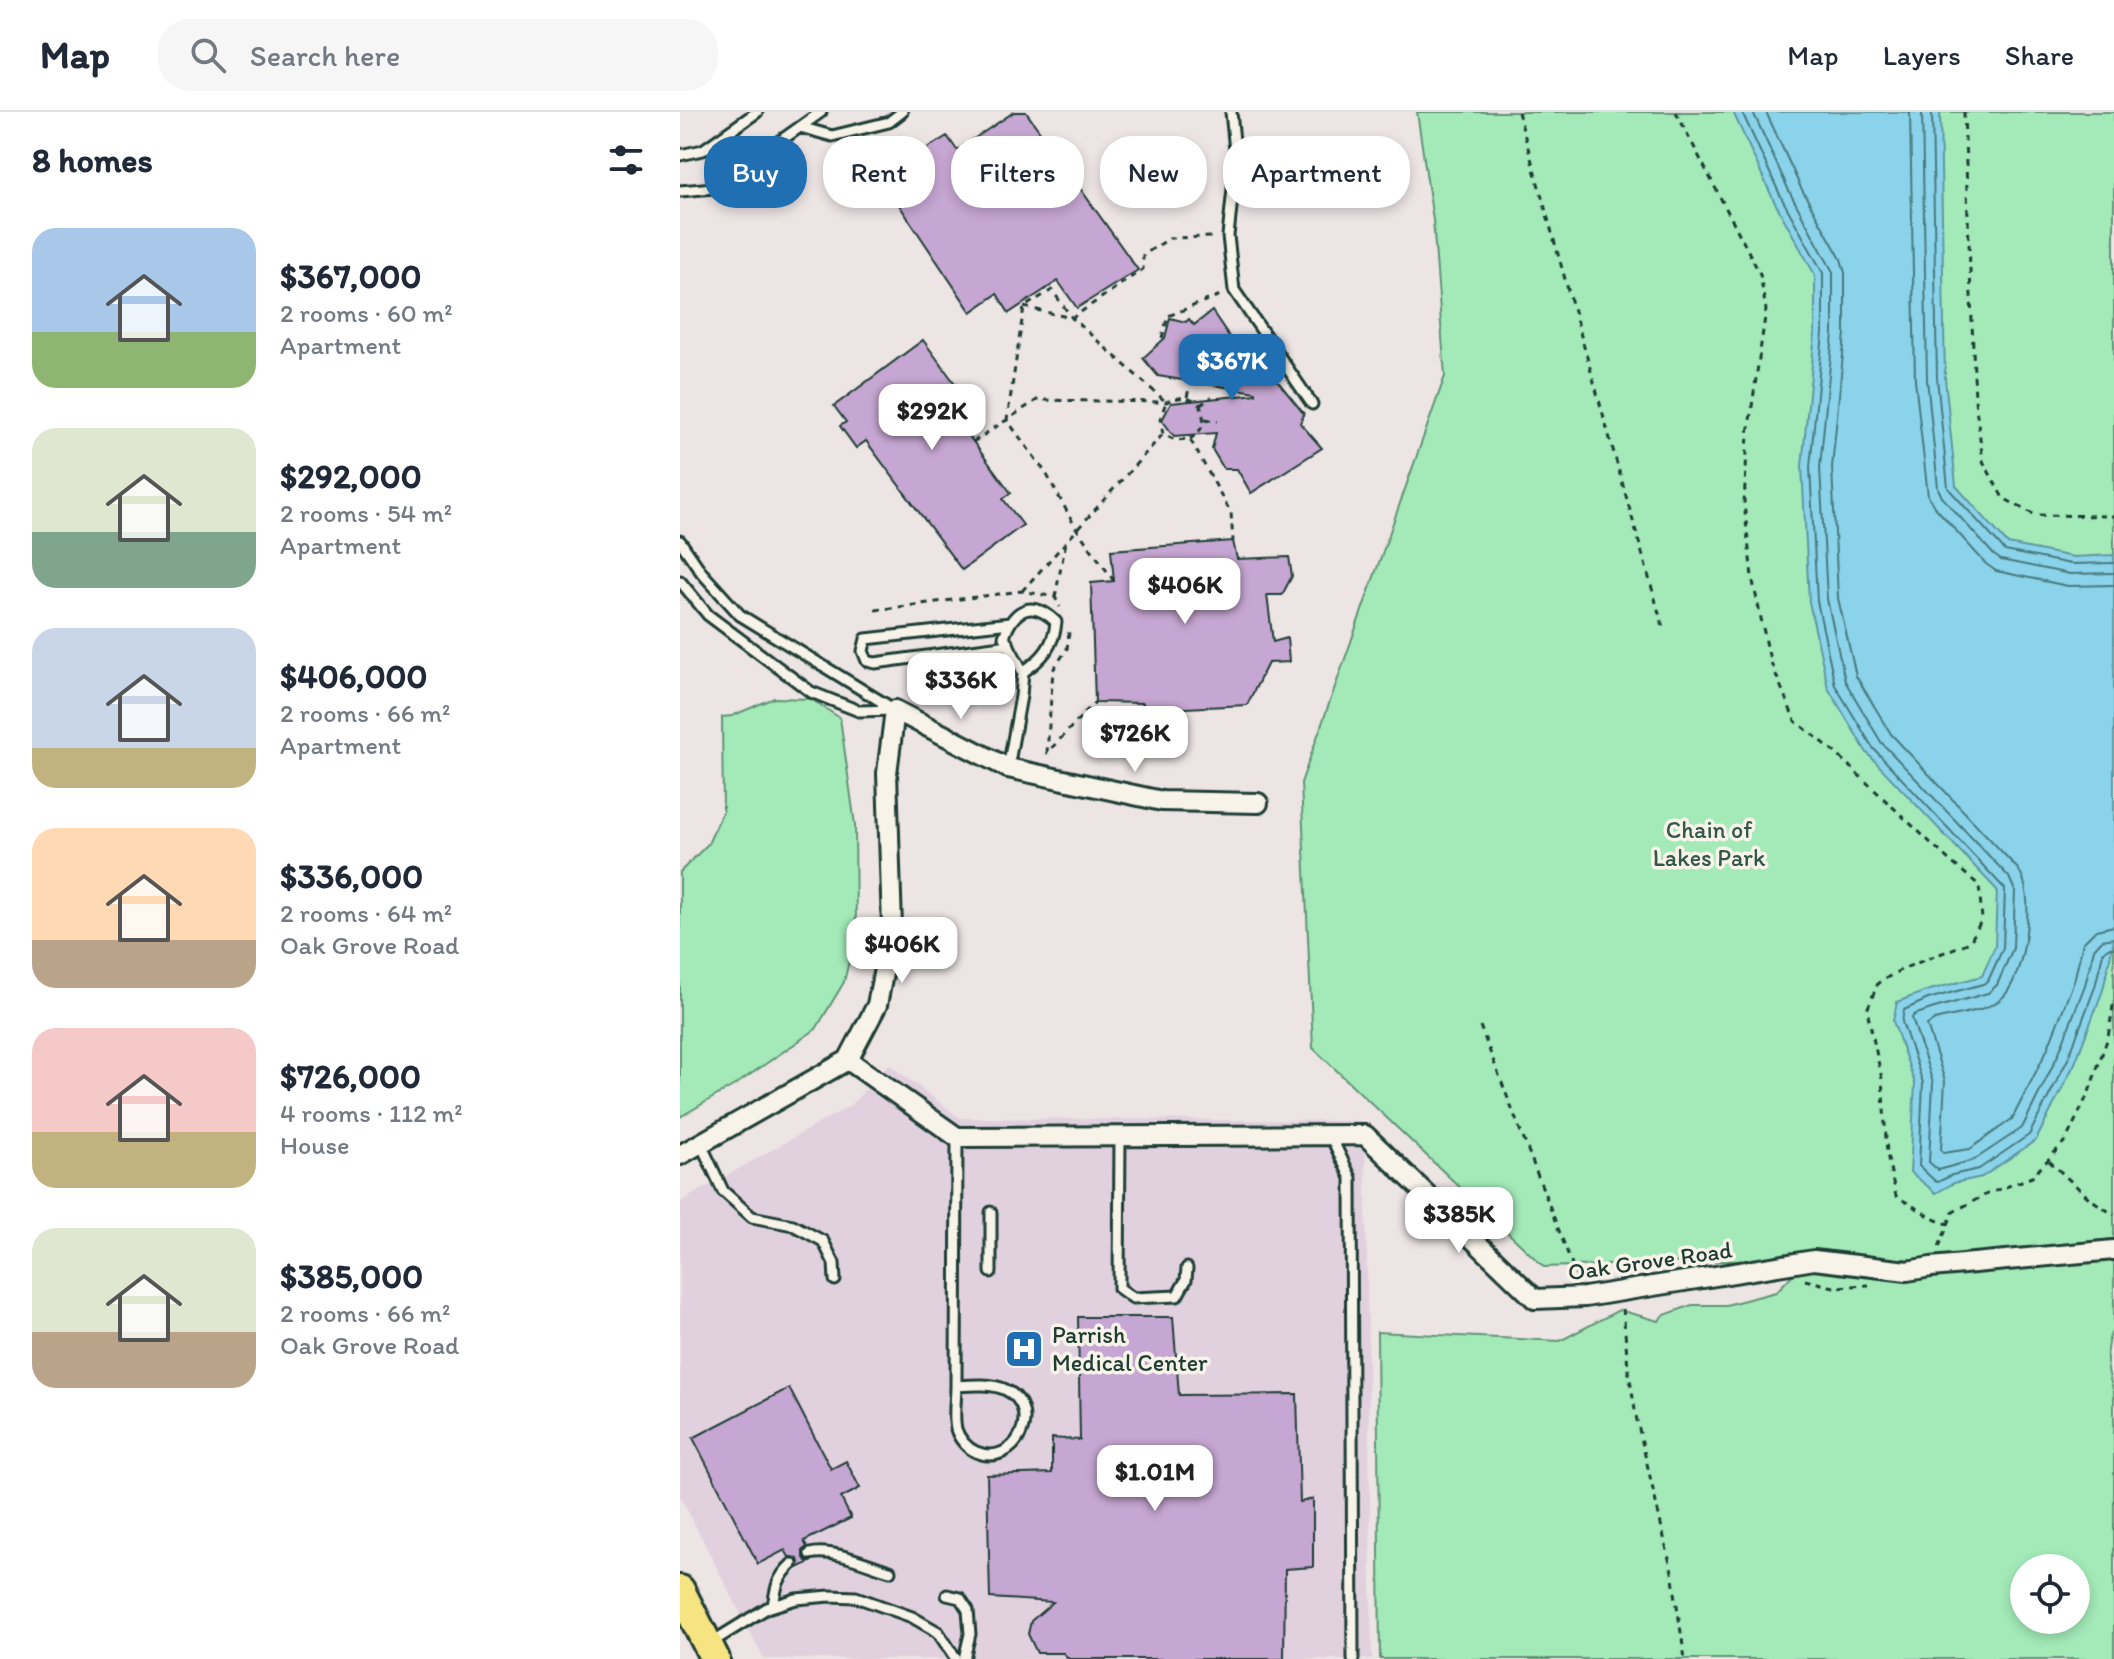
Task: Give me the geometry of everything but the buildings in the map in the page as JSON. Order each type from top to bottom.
[{"type":"main road","points":[[680,1590],[712,1652]]},
{"type":"street","points":[[680,1155],[848,1060],[877,1005],[892,927],[887,773],[895,710],[1008,768],[1162,801],[1258,803]]},
{"type":"street","points":[[848,1060],[957,1137]]},
{"type":"street","name":"Oak Grove Road","points":[[957,1137],[1365,1135],[1535,1299],[1585,1297],[1814,1260],[1907,1271],[2114,1250]]},
{"type":"lane","points":[[680,155],[703,150],[757,112]]},
{"type":"lane","points":[[680,191],[714,188],[821,112]]},
{"type":"lane","points":[[800,127],[832,136],[889,122],[902,112]]},
{"type":"lane","points":[[1231,112],[1236,160],[1228,236],[1234,290],[1312,404]]},
{"type":"lane","points":[[680,541],[702,573],[740,615],[895,710]]},
{"type":"lane","points":[[680,581],[708,615],[811,692],[859,711],[895,710]]},
{"type":"lane","points":[[1008,768],[1023,672],[1004,637],[1020,610],[1032,608],[1047,613],[1056,622],[1055,633],[1050,648],[1023,672]]},
{"type":"lane","points":[[1009,645],[875,663],[867,661],[863,651],[866,639],[1010,623]]},
{"type":"lane","points":[[1330,1135],[1351,1178],[1353,1659]]},
{"type":"lane","points":[[1120,1136],[1119,1288],[1133,1298],[1177,1296],[1186,1280],[1187,1268]]},
{"type":"lane","points":[[956,1386],[995,1386],[1015,1397],[1021,1406],[1024,1428],[1012,1447],[991,1455],[979,1453],[961,1440],[956,1429],[956,1386],[957,1137]]},
{"type":"lane","points":[[701,1144],[723,1191],[752,1217],[793,1225],[823,1241],[834,1263],[835,1280]]},
{"type":"lane","points":[[991,1212],[991,1272]]},
{"type":"lane","points":[[810,1554],[830,1553],[890,1571]]},
{"type":"lane","points":[[773,1606],[776,1585],[792,1564]]},
{"type":"lane","points":[[947,1595],[960,1598],[968,1610],[970,1634],[964,1659]]},
{"type":"lane","points":[[712,1652],[773,1606],[796,1599],[830,1596],[856,1597],[912,1617],[938,1632],[956,1659]]},
{"type":"path","points":[[1518,112],[1664,631]]},
{"type":"path","points":[[1676,112],[1760,274],[1766,310],[1748,434],[1744,503],[1752,577],[1770,660],[1795,721],[1829,747],[1979,885],[1982,919],[1970,942],[1902,969],[1878,983],[1867,1010],[1882,1079],[1887,1154],[1896,1196],[1948,1224]]},
{"type":"path","points":[[1964,112],[1975,400],[1983,461],[2003,498],[2035,515],[2114,516]]},
{"type":"path","points":[[1024,307],[1072,318],[1143,269],[1143,255],[1170,238],[1228,236]]},
{"type":"path","points":[[1024,307],[1052,290],[1072,318],[1166,402]]},
{"type":"path","points":[[1162,338],[1168,316],[1234,290]]},
{"type":"path","points":[[1024,307],[1007,420],[1046,473],[1077,530],[1114,581]]},
{"type":"path","points":[[1187,397],[1191,381]]},
{"type":"path","points":[[973,442],[1037,400],[1166,402],[1187,397],[1200,405],[1205,419],[1200,431],[1190,439],[1175,440],[1163,434]]},
{"type":"path","points":[[1200,405],[1212,397]]},
{"type":"path","points":[[1163,434],[1160,419],[1166,402]]},
{"type":"path","points":[[1205,419],[1218,421]]},
{"type":"path","points":[[1022,591],[1163,434]]},
{"type":"path","points":[[1190,439],[1231,513],[1233,541]]},
{"type":"path","points":[[1055,597],[1066,541]]},
{"type":"path","points":[[1931,1267],[1953,1212],[1985,1195],[2032,1177],[2066,1140],[2089,1092],[2108,1037],[2114,1000]]},
{"type":"path","points":[[1480,1026],[1585,1297]]},
{"type":"path","points":[[2048,1160],[2089,1198],[2114,1215]]},
{"type":"path","points":[[1799,1278],[1834,1287],[1877,1285]]},
{"type":"path","points":[[1623,1306],[1636,1416],[1672,1572],[1685,1659]]},
{"type":"shaded area","name":"Parrish Medical Center","points":[[889,1064],[960,1118],[1365,1121],[1372,1659],[764,1659],[680,1496],[680,1202],[851,1105]]},
{"type":"green space","name":"Chain of Lakes Park","points":[[1417,112],[2114,112],[2114,1239],[1917,1259],[1544,1267],[1313,1048],[1301,783],[1445,376],[1433,220]]},
{"type":"green space","points":[[774,698],[811,699],[840,718],[855,825],[856,931],[844,982],[816,1029],[738,1083],[680,1117],[680,872],[708,844],[723,811],[722,717],[732,716]]},
{"type":"green space","points":[[2114,1247],[2114,1328],[2108,1343],[2107,1360],[2114,1392],[2114,1659],[1380,1659],[1377,1332],[1560,1341],[1619,1310],[1659,1321],[1662,1316],[1692,1305],[1726,1305],[1776,1292],[1798,1269],[1917,1268]]},
{"type":"water","points":[[1733,112],[1940,112],[1945,378],[1956,486],[2008,544],[2073,557],[2114,555],[2114,939],[2103,990],[2075,1063],[2036,1140],[1982,1177],[1954,1183],[1936,1193],[1910,1172],[1915,1084],[1893,1021],[1897,1002],[1982,976],[1995,946],[1997,890],[1867,753],[1828,688],[1809,602],[1802,466],[1815,333],[1815,275],[1774,201]]},
{"type":"place","name":"Parrish Medical Center","points":[[1024,1349]]}]
